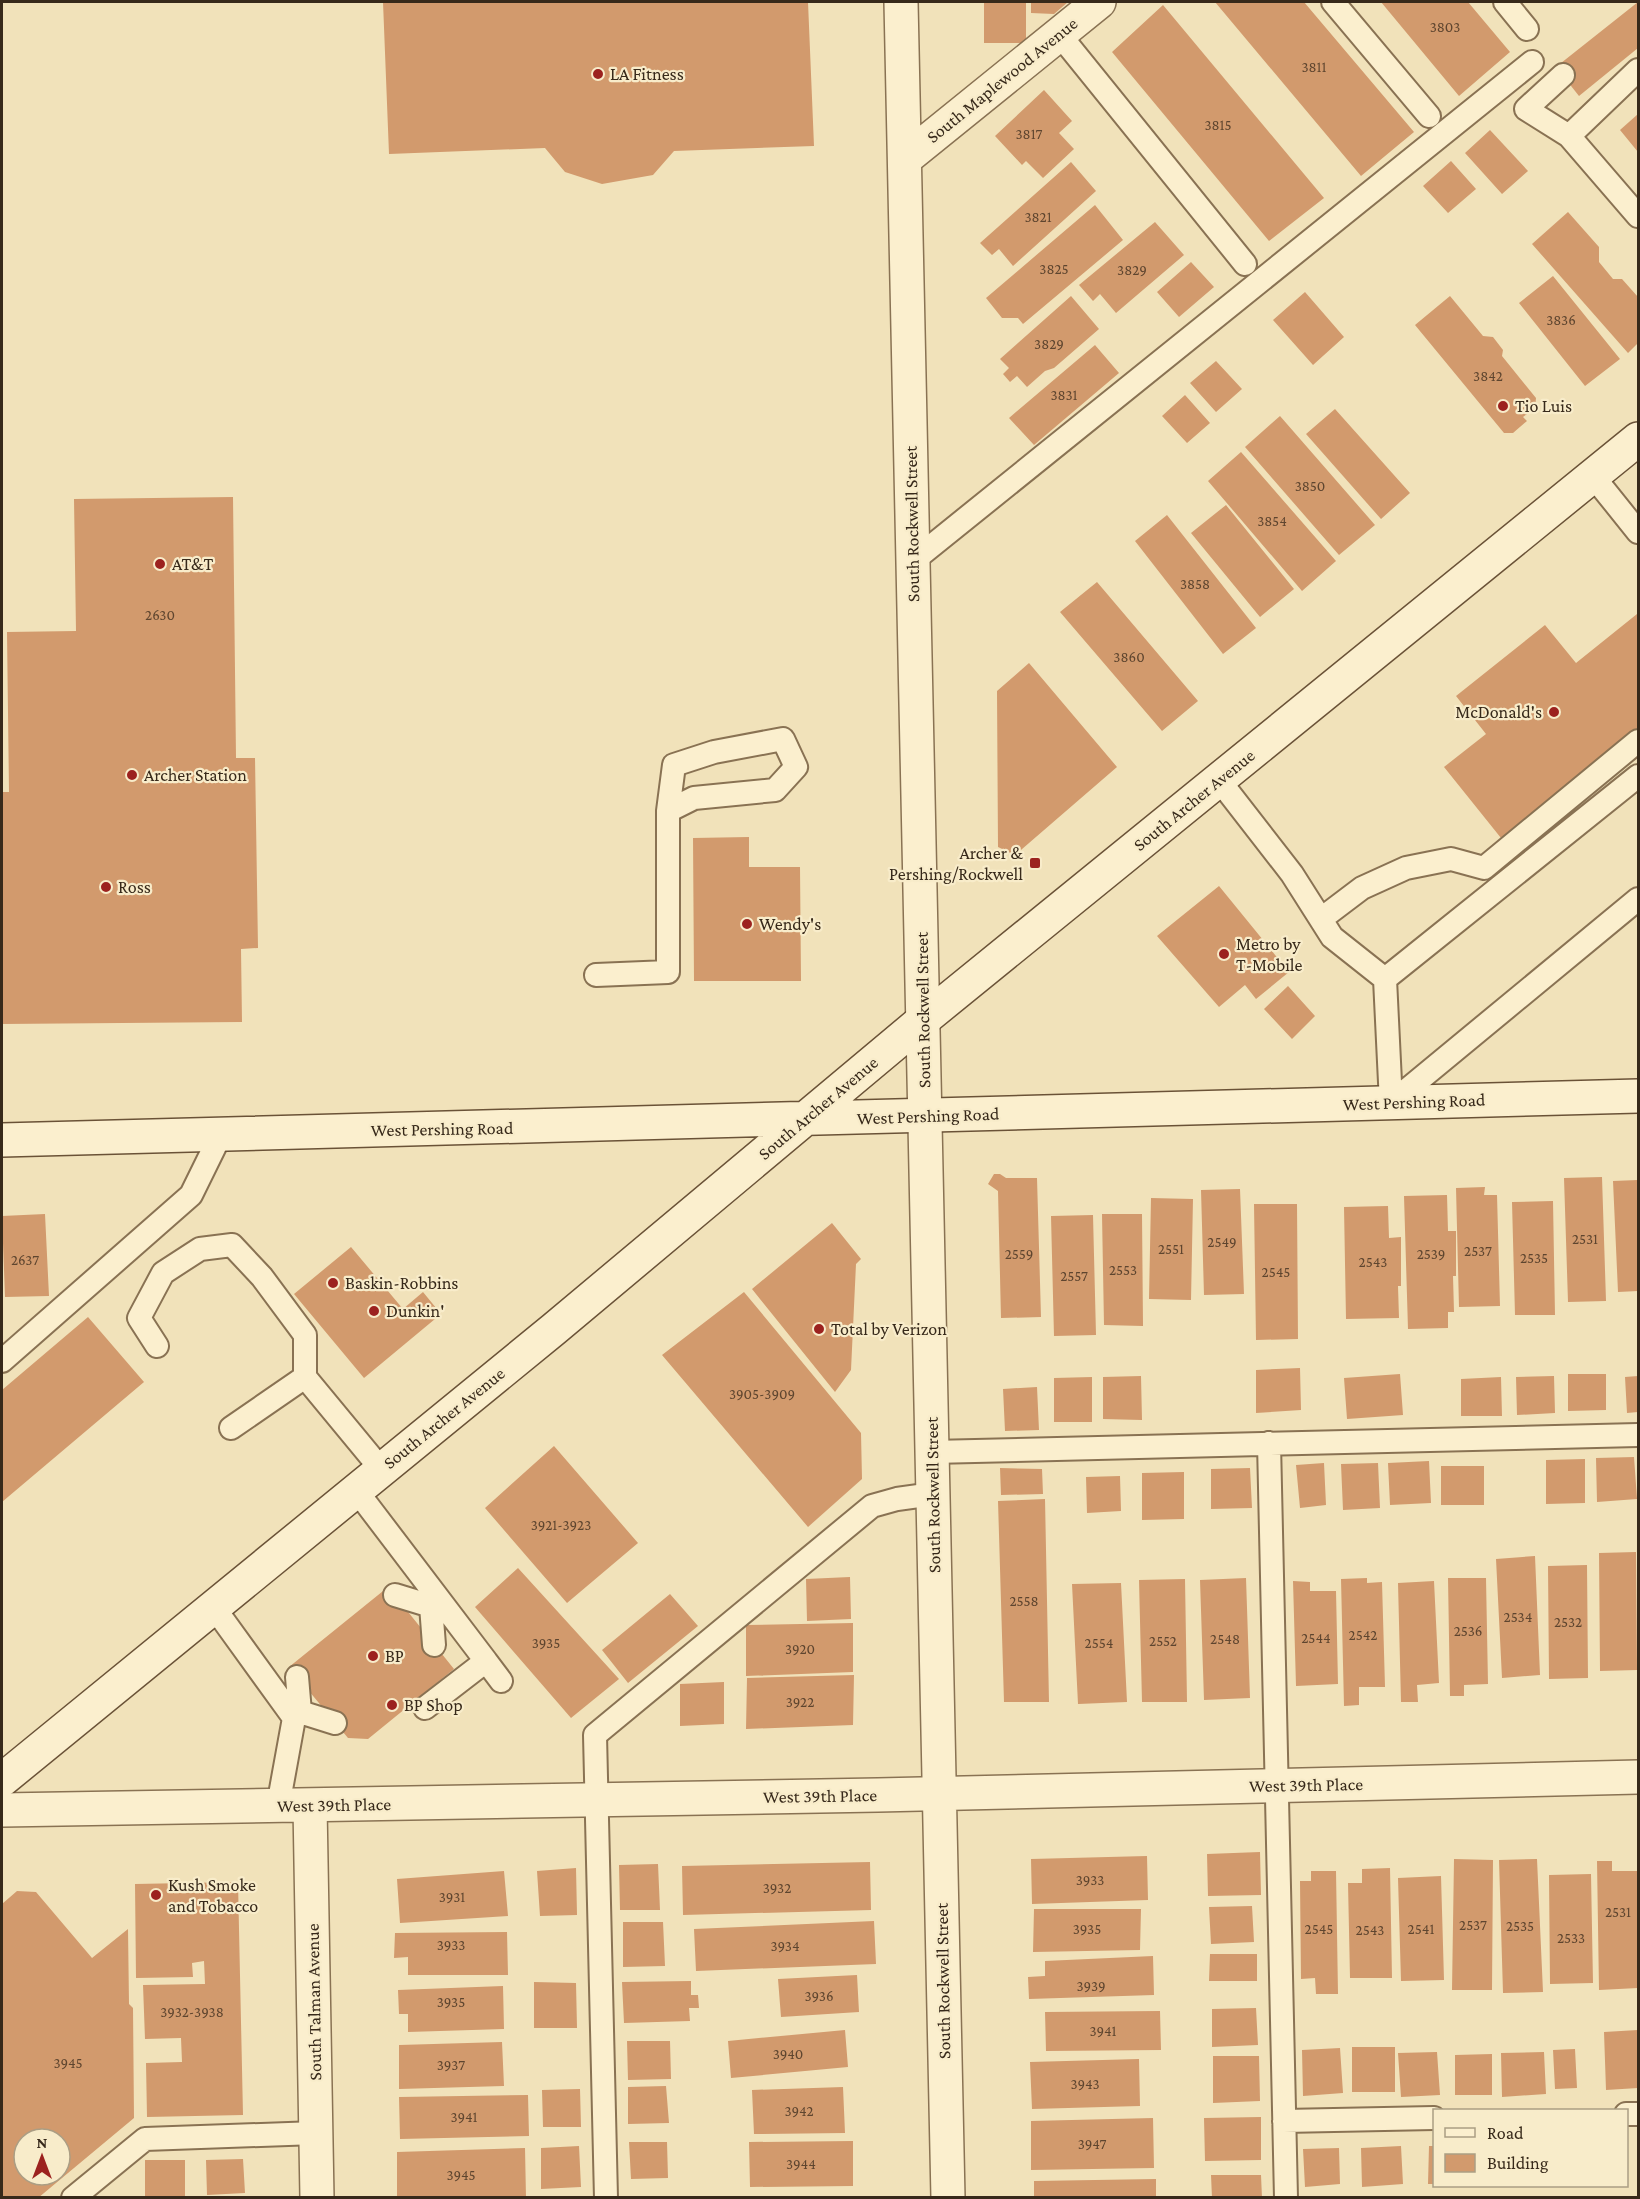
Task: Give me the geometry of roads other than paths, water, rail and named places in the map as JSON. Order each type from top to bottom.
[{"type":"street","name":"South Rockwell Street","points":[[901,2],[948,2198]]},
{"type":"street","name":"South Maplewood Avenue","points":[[905,159],[1100,2]]},
{"type":"street","name":"South Archer Avenue","points":[[2,1780],[562,1322],[923,1020],[1638,439]]},
{"type":"street","name":"West Pershing Road","points":[[2,1140],[1638,1096]]},
{"type":"street","name":"West 39th Place","points":[[2,1810],[939,1794],[1638,1777]]},
{"type":"street","name":"South Talman Avenue","points":[[310,1806],[317,2198]]},
{"type":"lane","points":[[1333,2],[1430,116]]},
{"type":"lane","points":[[1505,2],[1527,28]]},
{"type":"lane","points":[[1059,34],[1245,264]]},
{"type":"lane","points":[[913,561],[1532,62]]},
{"type":"lane","points":[[1569,136],[1638,70]]},
{"type":"lane","points":[[1563,75],[1526,109],[1569,136],[1638,216]]},
{"type":"lane","points":[[1593,476],[1638,532]]},
{"type":"lane","points":[[596,975],[668,972],[668,812],[674,765],[714,752],[783,739],[796,767],[776,790],[694,798],[668,812]]},
{"type":"lane","points":[[1321,919],[1362,888],[1406,868],[1451,859],[1484,868],[1638,741]]},
{"type":"lane","points":[[1385,979],[1638,776]]},
{"type":"lane","points":[[1219,780],[1292,874],[1332,937],[1385,979],[1391,1103]]},
{"type":"lane","points":[[1391,1103],[1638,898]]},
{"type":"lane","points":[[2,1361],[191,1195],[221,1134]]},
{"type":"lane","points":[[157,1346],[139,1318],[163,1273],[200,1249],[232,1245],[262,1277],[305,1335],[305,1377],[381,1469]]},
{"type":"lane","points":[[231,1428],[305,1377]]},
{"type":"lane","points":[[932,1452],[1638,1435]]},
{"type":"lane","points":[[1269,1443],[1286,2198]]},
{"type":"lane","points":[[356,1490],[427,1608],[486,1661],[501,1681]]},
{"type":"lane","points":[[606,2198],[595,1735],[872,1506],[897,1499],[933,1494]]},
{"type":"lane","points":[[395,1595],[427,1608]]},
{"type":"lane","points":[[213,1606],[303,1709],[335,1723]]},
{"type":"lane","points":[[427,1608],[434,1645]]},
{"type":"lane","points":[[426,1708],[486,1661]]},
{"type":"lane","points":[[278,1806],[303,1709],[297,1677]]},
{"type":"lane","points":[[1284,2121],[1433,2118]]},
{"type":"lane","points":[[73,2198],[145,2139],[316,2133]]},
{"type":"place","name":"LA Fitness","points":[[598,74]]},
{"type":"place","name":"Tio Luis","points":[[1503,406]]},
{"type":"place","name":"AT&T","points":[[160,564]]},
{"type":"place","name":"McDonald's","points":[[1554,712]]},
{"type":"place","name":"Archer Station","points":[[132,775]]},
{"type":"place","name":"Archer & Pershing/Rockwell","points":[[1035,863]]},
{"type":"place","name":"Ross","points":[[106,887]]},
{"type":"place","name":"Wendy's","points":[[747,924]]},
{"type":"place","name":"Metro by T-Mobile","points":[[1224,954]]},
{"type":"place","name":"Baskin-Robbins","points":[[333,1283]]},
{"type":"place","name":"Dunkin'","points":[[374,1311]]},
{"type":"place","name":"Total by Verizon","points":[[819,1329]]},
{"type":"place","name":"BP","points":[[373,1656]]},
{"type":"place","name":"BP Shop","points":[[392,1705]]},
{"type":"place","name":"Kush Smoke and Tobacco","points":[[156,1895]]}]
